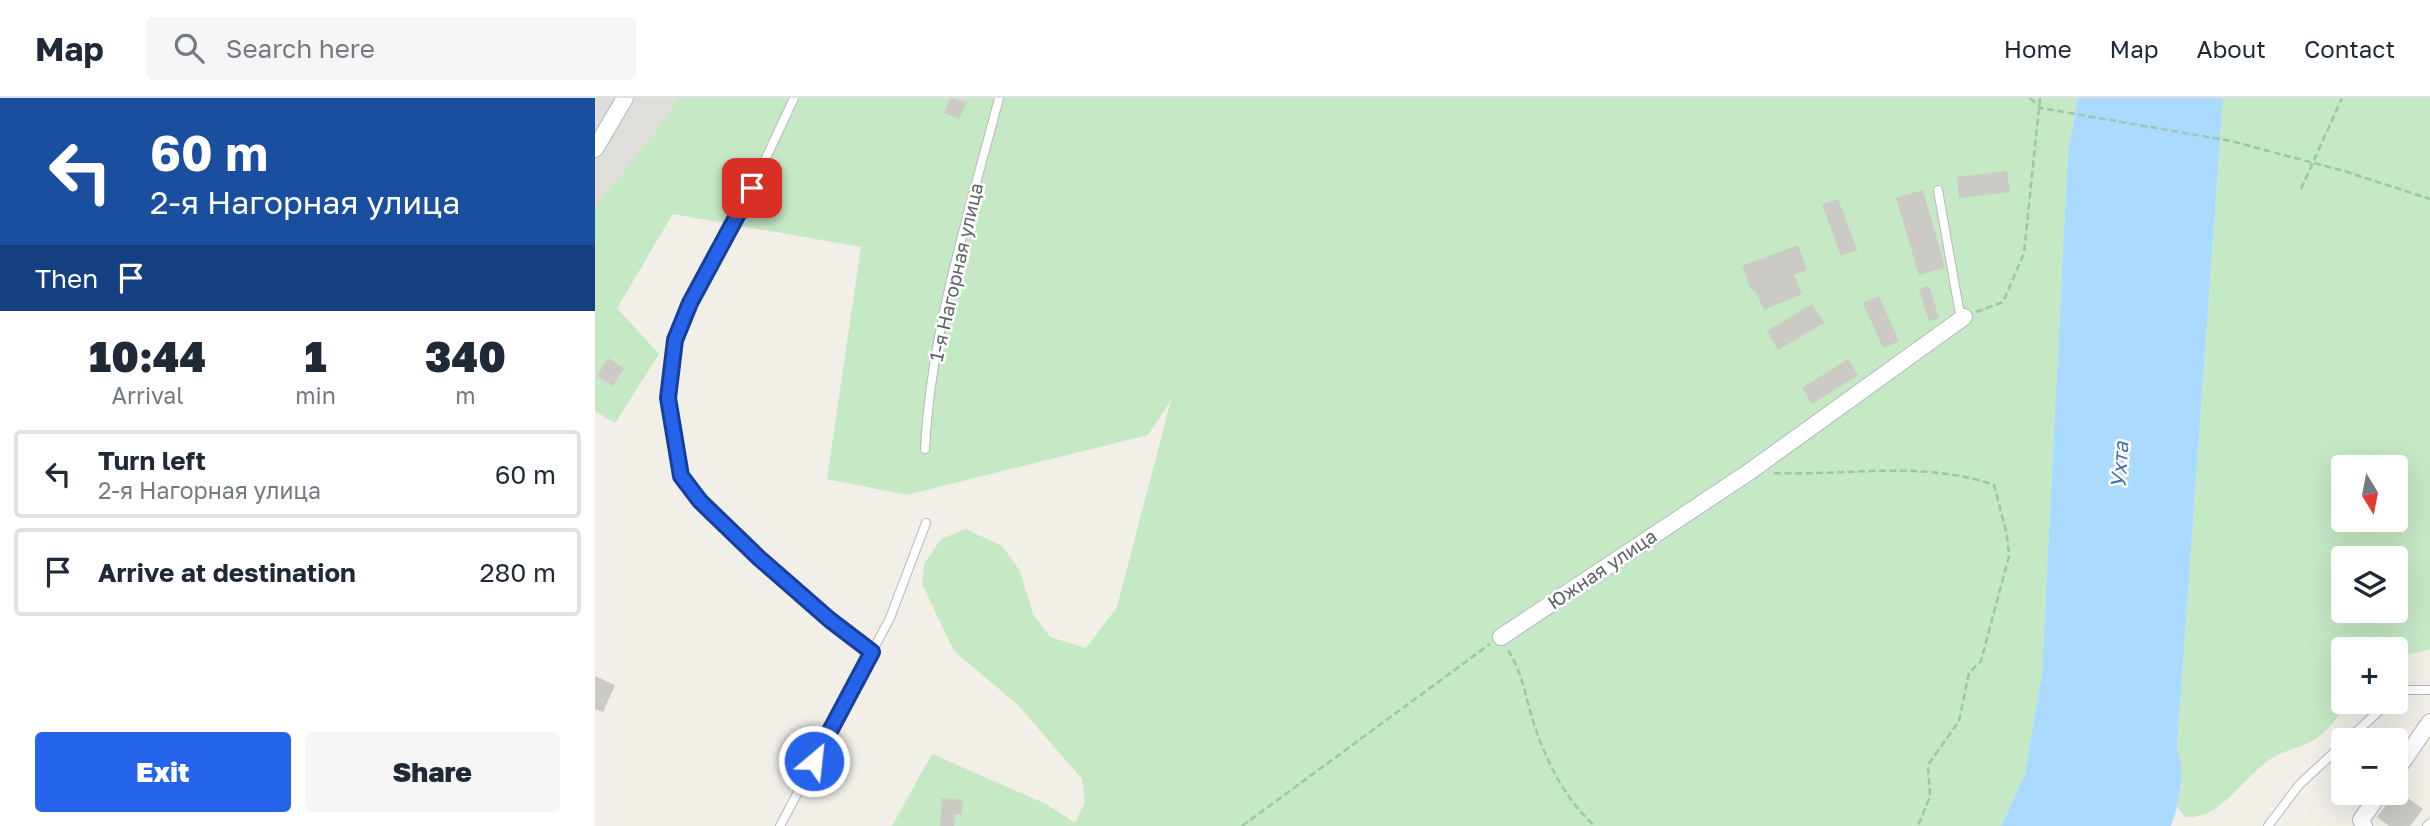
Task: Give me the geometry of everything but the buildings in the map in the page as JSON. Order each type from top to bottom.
[{"type":"street","points":[[595,149],[625,98]]},
{"type":"street","name":"Южная улица","points":[[1501,637],[1749,472],[1964,317]]},
{"type":"street","points":[[2408,754],[2430,722]]},
{"type":"street","points":[[2364,826],[2361,820],[2372,805]]},
{"type":"lane","points":[[794,98],[752,188],[690,303],[675,340],[668,398],[671,430],[681,476],[700,501],[780,577],[872,652]]},
{"type":"lane","name":"1-я Нагорная улица","points":[[925,449],[927,398],[946,303],[999,98]]},
{"type":"lane","points":[[1938,190],[1959,309],[1964,317]]},
{"type":"lane","points":[[780,826],[890,618],[926,523]]},
{"type":"lane","points":[[2408,690],[2430,690]]},
{"type":"lane","points":[[2360,728],[2376,714]]},
{"type":"lane","points":[[2268,826],[2299,785],[2331,755]]},
{"type":"path","points":[[2030,98],[2041,108],[2231,141],[2344,171],[2430,199]]},
{"type":"path","points":[[1964,317],[2003,302],[2024,254],[2040,98]]},
{"type":"path","points":[[2301,189],[2342,98]]},
{"type":"path","points":[[1749,472],[1921,469],[1971,477],[1994,485],[2007,535],[2006,570],[1981,661],[1969,673],[1959,721],[1928,765],[1930,796],[1918,826]]},
{"type":"path","points":[[1243,826],[1501,637],[1528,693],[1533,720],[1554,770],[1578,812],[1595,826]]},
{"type":"shaded area","points":[[595,98],[677,98],[668,116],[595,207]]},
{"type":"green space","points":[[677,98],[2078,98],[2068,151],[2042,672],[2025,774],[2001,826],[892,826],[932,754],[1046,804],[1075,823],[1085,802],[1082,779],[1018,705],[954,651],[922,584],[924,564],[941,539],[966,529],[1002,546],[1020,571],[1033,614],[1050,637],[1086,648],[1117,607],[1171,400],[1148,435],[907,495],[827,479],[861,247],[673,214],[617,308],[659,354],[615,423],[595,411],[595,207],[668,116]]},
{"type":"green space","points":[[2223,98],[2430,98],[2430,649],[2408,655],[2408,637],[2331,637],[2331,714],[2339,714],[2321,735],[2272,758],[2210,812],[2185,817],[2177,806],[2182,784],[2177,748]]},
{"type":"water","name":"Ухта","points":[[2078,98],[2223,98],[2177,748],[2181,778],[2171,826],[2001,826],[2025,774],[2042,672],[2068,151]]},
{"type":"route","points":[[752,188],[690,303],[675,340],[668,398],[671,430],[681,476],[700,501],[780,577],[872,652],[814,761]]}]
